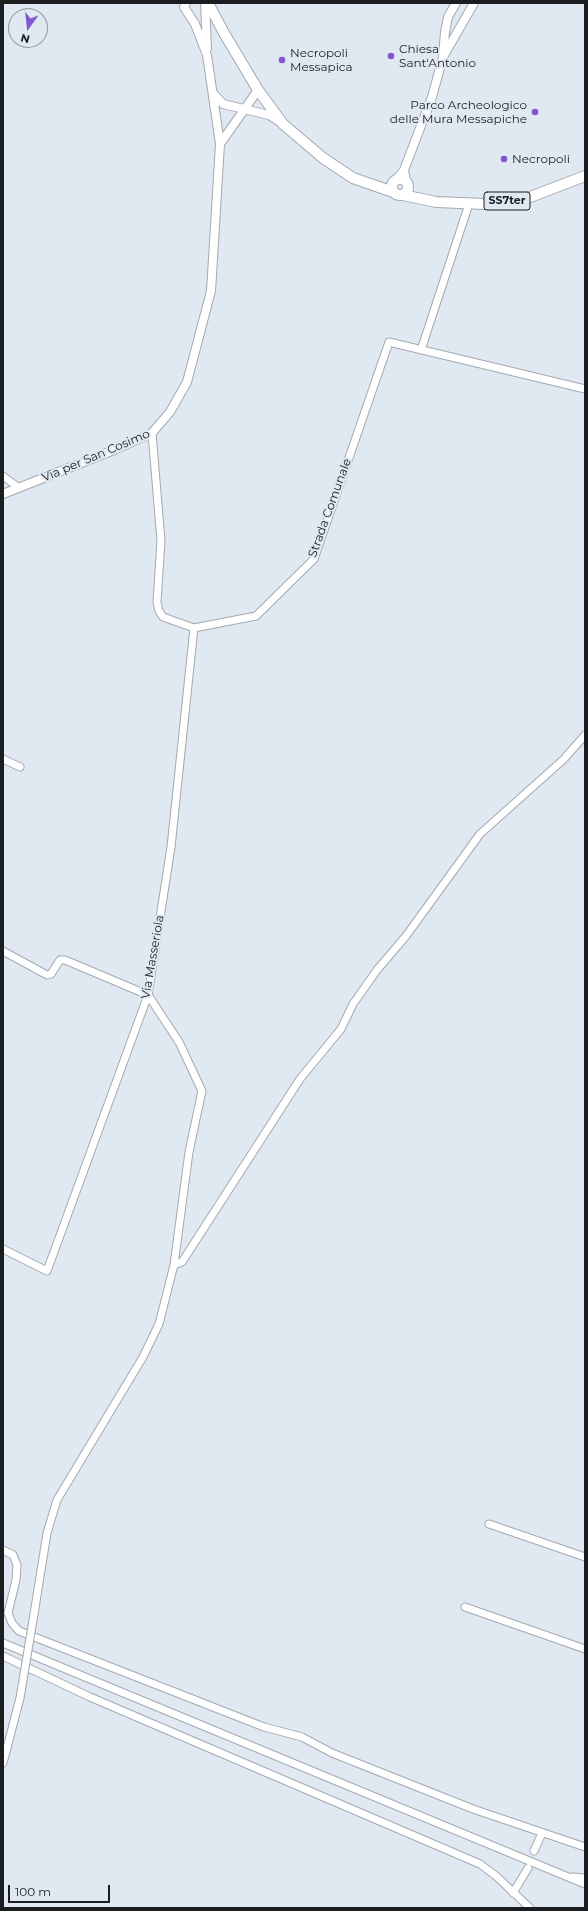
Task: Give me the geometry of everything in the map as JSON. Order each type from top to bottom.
[{"type":"main road","points":[[208,3],[258,90],[283,124],[323,158],[353,178],[372,186],[400,187]]},
{"type":"main road","name":"SS7ter","points":[[400,187],[424,200],[485,204],[525,199],[585,176]]},
{"type":"street","points":[[205,3],[208,55]]},
{"type":"street","points":[[400,187],[404,170],[432,97],[443,57],[444,32],[448,17],[456,3]]},
{"type":"street","points":[[443,57],[474,3]]},
{"type":"street","points":[[183,4],[195,24],[208,55]]},
{"type":"street","name":"Via per San Cosimo","points":[[3,494],[114,450],[152,433],[170,412],[187,382],[211,291],[220,144],[208,55]]},
{"type":"street","points":[[220,144],[258,90]]},
{"type":"street","points":[[213,93],[223,104],[269,115],[283,124]]},
{"type":"street","points":[[469,204],[421,350],[585,389]]},
{"type":"street","name":"Strada Comunale","points":[[194,628],[256,616],[314,558],[389,342],[421,350]]},
{"type":"street","points":[[152,433],[161,541],[157,602],[159,611],[163,617],[194,628]]},
{"type":"street","points":[[3,476],[19,488]]},
{"type":"street","name":"Via Masseriola","points":[[3,1249],[47,1271],[148,995],[172,848],[194,628]]},
{"type":"street","points":[[174,1266],[182,1262],[300,1079],[341,1029],[353,1004],[377,970],[406,936],[480,834],[564,759],[585,735]]},
{"type":"street","points":[[3,760],[20,767]]},
{"type":"street","points":[[3,951],[47,975],[51,974],[60,960],[65,960],[148,995],[179,1042],[202,1091],[189,1152],[174,1266],[159,1324],[143,1357],[57,1500],[47,1533],[20,1698],[3,1763]]},
{"type":"street","points":[[489,1524],[585,1557]]},
{"type":"street","points":[[3,1550],[13,1555],[17,1565],[16,1580],[8,1613],[12,1623],[19,1631],[264,1727],[302,1737],[332,1753],[473,1809],[585,1847]]},
{"type":"street","points":[[465,1607],[585,1649]]},
{"type":"street","points":[[3,1643],[585,1884]]},
{"type":"street","points":[[3,1656],[90,1697],[480,1864],[496,1876],[530,1908]]},
{"type":"street","points":[[534,1851],[542,1833]]},
{"type":"street","points":[[513,1893],[528,1868]]},
{"type":"street","points":[[567,1877],[585,1878]]},
{"type":"place","name":"Chiesa Sant'Antonio","points":[[391,56]]},
{"type":"place","name":"Necropoli Messapica","points":[[282,60]]},
{"type":"place","name":"Parco Archeologico delle Mura Messapiche","points":[[535,112]]},
{"type":"place","name":"Necropoli","points":[[504,159]]}]
